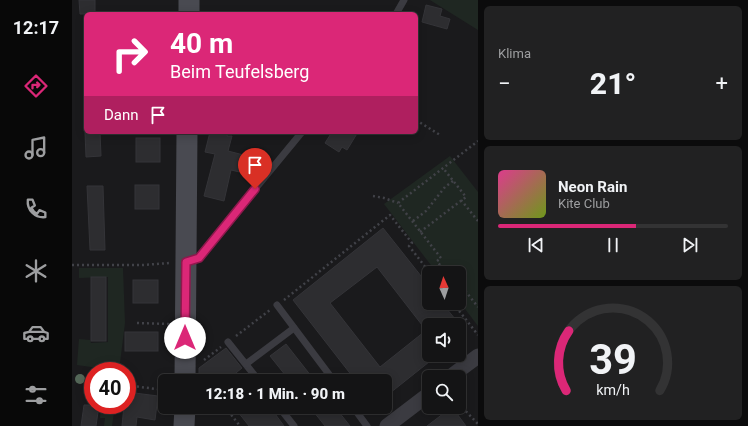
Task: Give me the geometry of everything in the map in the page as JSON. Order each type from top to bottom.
[{"type":"street","points":[[189,0],[189,12]]},
{"type":"street","points":[[185,374],[187,134]]},
{"type":"street","points":[[459,370],[478,356]]},
{"type":"street","points":[[387,426],[422,399]]},
{"type":"street","points":[[184,426],[185,414]]},
{"type":"lane","points":[[397,12],[404,0]]},
{"type":"lane","points":[[186,262],[199,258],[300,134]]},
{"type":"lane","points":[[277,305],[329,374]]},
{"type":"lane","points":[[246,364],[294,328]]},
{"type":"lane","points":[[228,342],[254,374]]},
{"type":"lane","points":[[285,414],[294,426]]},
{"type":"lane","points":[[358,414],[367,426]]},
{"type":"path","points":[[418,121],[440,135]]},
{"type":"path","points":[[398,203],[478,141]]},
{"type":"path","points":[[420,232],[466,197],[444,168]]},
{"type":"path","points":[[413,221],[426,211],[445,187],[453,181]]},
{"type":"path","points":[[373,196],[398,203],[441,258],[437,261],[441,266]]},
{"type":"path","points":[[461,200],[478,221]]},
{"type":"path","points":[[204,360],[390,216],[412,243],[409,246],[425,266]]},
{"type":"path","points":[[72,265],[143,265],[186,262]]},
{"type":"path","points":[[466,292],[478,307]]},
{"type":"path","points":[[458,310],[478,336]]},
{"type":"path","points":[[137,323],[185,324]]},
{"type":"path","points":[[136,386],[158,389]]},
{"type":"path","points":[[466,411],[478,424]]},
{"type":"path","points":[[231,414],[240,426]]},
{"type":"shaded area","points":[[430,0],[478,0],[478,30]]},
{"type":"shaded area","points":[[450,156],[478,192],[478,326],[466,310],[466,266],[432,266],[384,204]]},
{"type":"shaded area","points":[[79,268],[123,268],[125,323],[120,362],[84,362],[84,366],[77,365],[79,339],[90,340],[91,343],[108,342],[108,277],[79,278]]},
{"type":"shaded area","points":[[100,414],[114,414],[112,426],[104,426],[105,418],[100,418]]},
{"type":"building","points":[[79,0],[95,0],[95,12],[84,12],[84,14],[80,14]]},
{"type":"building","points":[[426,5],[442,9],[440,16],[450,19],[447,29],[422,22]]},
{"type":"building","points":[[85,134],[100,134],[101,156],[86,157]]},
{"type":"building","points":[[210,134],[228,134],[227,136],[232,136],[228,151],[259,159],[256,170],[246,168],[244,173],[231,170],[224,201],[204,196],[215,154],[205,152]]},
{"type":"building","points":[[331,134],[357,134],[347,150],[342,147],[339,152],[325,143]]},
{"type":"building","points":[[136,138],[160,138],[160,162],[136,162]]},
{"type":"building","points":[[135,185],[159,185],[159,209],[135,209]]},
{"type":"building","points":[[87,186],[103,186],[105,250],[90,250]]},
{"type":"building","points":[[383,228],[422,277],[422,310],[448,310],[454,318],[422,318],[422,325],[377,267],[330,303],[380,367],[422,334],[422,362],[429,362],[392,391],[392,374],[351,374],[293,300]]},
{"type":"building","points":[[91,277],[106,277],[106,341],[91,341]]},
{"type":"building","points":[[133,280],[158,280],[158,303],[133,303]]},
{"type":"building","points":[[125,332],[158,332],[158,351],[125,351]]},
{"type":"building","points":[[286,344],[310,374],[284,374],[270,356]]},
{"type":"building","points":[[226,348],[242,368],[235,374],[199,374],[199,368]]},
{"type":"building","points":[[136,393],[158,396],[155,420],[137,417],[136,426],[122,426],[123,414],[136,414]]},
{"type":"building","points":[[84,405],[84,414],[98,414],[96,426],[81,426]]},
{"type":"building","points":[[240,414],[275,414],[284,426],[249,426]]},
{"type":"building","points":[[316,414],[341,414],[350,426],[325,426]]},
{"type":"building","points":[[443,414],[457,414],[466,426],[427,426]]},
{"type":"route","points":[[185,338],[186,262],[199,258],[255,189]]}]
